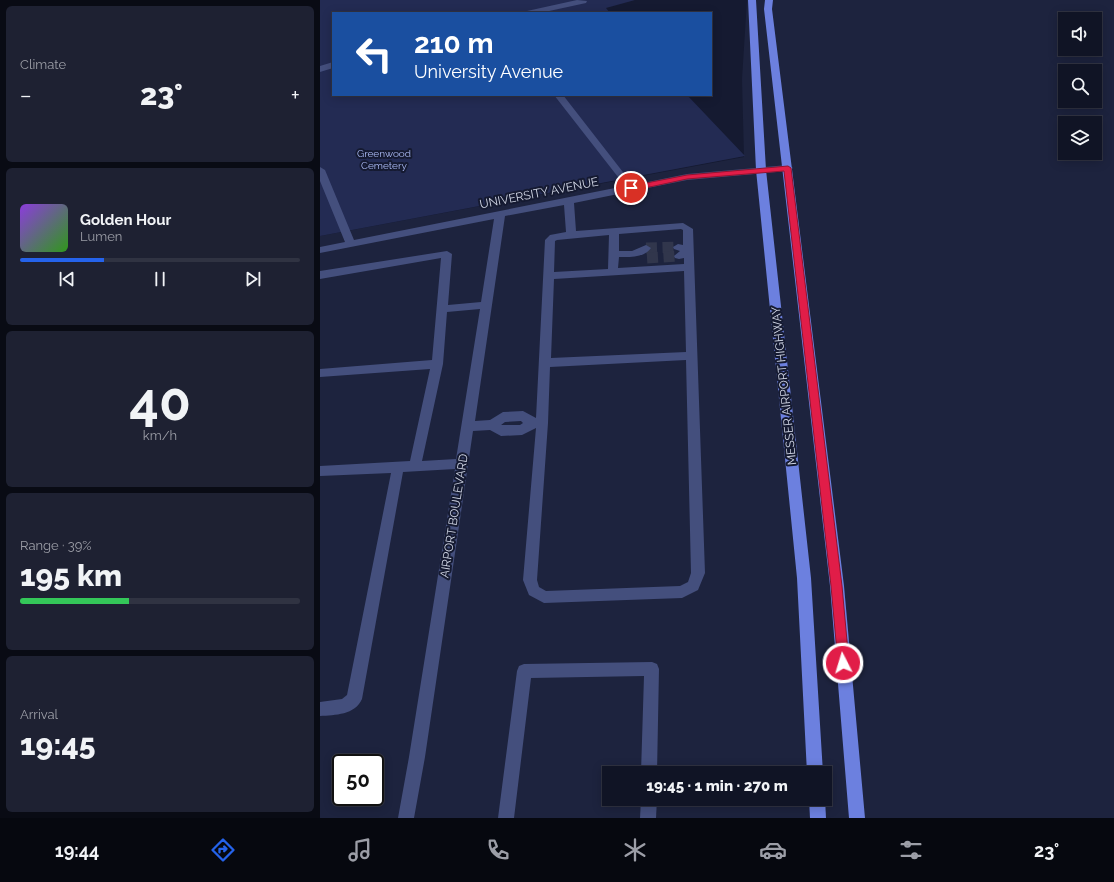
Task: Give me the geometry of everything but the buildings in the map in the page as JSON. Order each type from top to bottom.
[{"type":"main road","name":"MESSER AIRPORT HIGHWAY","points":[[752,0],[761,170],[804,578],[815,766]]},
{"type":"main road","points":[[769,0],[768,9],[788,168],[836,586],[857,818]]},
{"type":"main road","points":[[817,806],[818,818]]},
{"type":"street","points":[[534,12],[582,1]]},
{"type":"street","points":[[320,69],[332,65]]},
{"type":"street","points":[[559,96],[631,188]]},
{"type":"street","name":"UNIVERSITY AVENUE","points":[[320,250],[687,177],[788,168]]},
{"type":"street","points":[[320,170],[351,244]]},
{"type":"street","points":[[570,200],[571,235]]},
{"type":"street","name":"AIRPORT BOULEVARD","points":[[406,818],[417,757],[500,214]]},
{"type":"street","points":[[683,226],[688,228],[682,251],[689,267],[698,573],[693,586],[682,592],[544,597],[534,591],[530,580],[537,423],[545,363],[550,240],[554,237],[571,235],[683,226]]},
{"type":"street","points":[[613,272],[614,232]]},
{"type":"street","points":[[613,254],[647,253]]},
{"type":"street","points":[[320,275],[447,254],[444,309],[437,364],[415,466]]},
{"type":"street","points":[[548,276],[689,267]]},
{"type":"street","points":[[444,309],[486,305]]},
{"type":"street","points":[[545,363],[691,356]]},
{"type":"street","points":[[320,373],[437,364]]},
{"type":"street","points":[[468,426],[492,425],[501,431],[522,430],[537,423]]},
{"type":"street","points":[[320,471],[462,464]]},
{"type":"street","points":[[320,709],[345,706],[354,699],[398,467]]},
{"type":"street","points":[[506,818],[524,670],[652,669],[649,766]]},
{"type":"street","points":[[648,818],[649,806]]},
{"type":"shaded area","points":[[747,0],[1114,0],[1114,818],[320,818],[320,236],[744,157],[742,79]]},
{"type":"green space","name":"Greenwood Cemetery","points":[[320,0],[635,0],[606,8],[609,12],[332,12],[332,96],[688,96],[745,156],[320,236]]},
{"type":"tunnel","points":[[646,248],[678,247]]},
{"type":"tunnel","points":[[647,258],[679,256]]},
{"type":"route","points":[[631,188],[687,177],[788,168],[792,216],[836,586],[843,663]]}]
